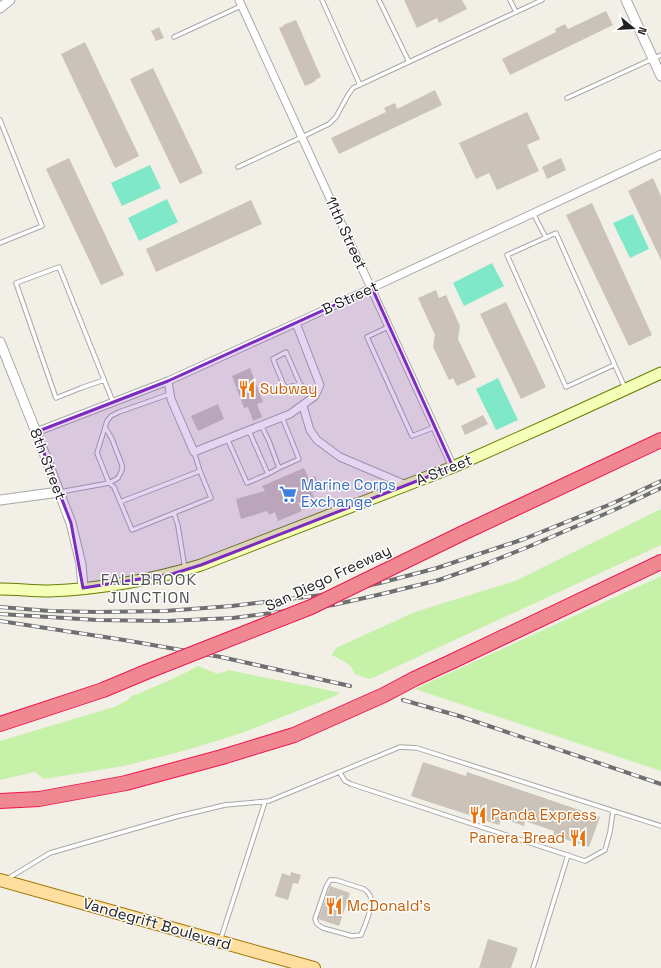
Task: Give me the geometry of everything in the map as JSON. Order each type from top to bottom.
[{"type":"highway","name":"San Diego Freeway","points":[[0,724],[103,690],[311,607],[463,533],[661,440]]},
{"type":"highway","points":[[0,801],[39,799],[126,783],[222,757],[294,735],[384,695],[414,679],[661,562]]},
{"type":"main road","name":"A Street","points":[[0,589],[48,590],[116,585],[172,574],[202,565],[453,467],[661,373]]},
{"type":"main road","name":"Vandegrift Boulevard","points":[[1,881],[314,968]]},
{"type":"street","points":[[0,8],[10,0]]},
{"type":"street","points":[[626,0],[657,57],[661,76]]},
{"type":"street","name":"11th Street","points":[[240,3],[453,467]]},
{"type":"street","name":"B Street","points":[[36,432],[168,381],[661,154]]},
{"type":"street","points":[[168,381],[171,399],[194,452],[290,414],[315,396],[320,385],[296,323]]},
{"type":"street","name":"8th Street","points":[[0,342],[71,522],[80,564],[83,588]]},
{"type":"street","points":[[303,406],[310,430],[317,440],[340,457],[406,486]]},
{"type":"street","points":[[0,500],[59,492]]},
{"type":"lane","points":[[322,0],[360,85]]},
{"type":"lane","points":[[379,0],[409,62]]},
{"type":"lane","points":[[510,0],[516,12]]},
{"type":"lane","points":[[238,167],[329,124],[336,117],[353,88],[541,0]]},
{"type":"lane","points":[[174,37],[240,3]]},
{"type":"lane","points":[[567,98],[657,57]]},
{"type":"lane","points":[[0,120],[42,226],[0,243]]},
{"type":"lane","points":[[533,214],[546,238]]},
{"type":"lane","points":[[614,365],[566,387],[507,255],[556,233],[625,390]]},
{"type":"lane","points":[[104,380],[56,398],[16,283],[59,267],[113,402]]},
{"type":"lane","points":[[389,326],[367,337],[412,436],[435,427]]},
{"type":"lane","points":[[300,384],[285,388],[272,359],[286,352],[300,384],[315,396]]},
{"type":"lane","points":[[170,394],[111,416],[107,421],[97,453],[109,483],[114,487],[132,530],[211,498],[194,452]]},
{"type":"lane","points":[[227,438],[247,483],[299,459],[282,417]]},
{"type":"lane","points":[[261,425],[279,468]]},
{"type":"lane","points":[[59,492],[109,483],[118,478],[122,470],[122,464],[112,439],[105,427]]},
{"type":"lane","points":[[248,430],[268,474]]},
{"type":"lane","points":[[120,502],[200,470]]},
{"type":"lane","points":[[174,513],[178,526],[185,570]]},
{"type":"lane","points":[[1,881],[50,854],[175,817],[225,805],[269,801],[400,747],[417,748],[661,826]]},
{"type":"lane","points":[[340,772],[345,781],[351,784],[585,861],[605,850],[610,832],[613,811]]},
{"type":"lane","points":[[220,942],[265,802]]},
{"type":"lane","points":[[533,968],[568,855]]},
{"type":"lane","points":[[330,880],[336,880],[364,890],[368,892],[371,898],[372,904],[364,928],[360,935],[352,936],[323,928],[317,924],[316,919],[326,887],[330,880]]},
{"type":"highlighted area","points":[[372,288],[453,467],[201,565],[172,574],[83,588],[71,523],[36,432],[168,381]]},
{"type":"green space","points":[[150,165],[161,188],[122,206],[111,183]]},
{"type":"green space","points":[[167,199],[178,222],[139,241],[128,218]]},
{"type":"green space","points":[[633,214],[649,249],[630,258],[613,223]]},
{"type":"green space","points":[[492,263],[504,286],[464,306],[453,283]]},
{"type":"green space","points":[[498,378],[518,420],[496,430],[476,389]]},
{"type":"green space","points":[[661,509],[661,545],[370,679],[355,674],[350,665],[332,655],[336,648],[415,612],[515,581]]},
{"type":"green space","points":[[661,576],[661,771],[415,689]]},
{"type":"green space","points":[[198,666],[218,674],[229,670],[340,693],[242,733],[187,750],[124,766],[44,779],[35,772],[0,780],[0,741],[114,707],[128,700],[131,696],[179,676]]},
{"type":"building","points":[[404,0],[462,0],[467,9],[439,23],[437,18],[417,28]]},
{"type":"building","points":[[606,11],[613,25],[510,75],[502,59],[556,32],[555,29],[565,24],[568,29]]},
{"type":"building","points":[[296,20],[321,77],[305,86],[279,28]]},
{"type":"building","points":[[159,27],[164,38],[156,41],[151,31]]},
{"type":"building","points":[[85,42],[139,156],[115,168],[61,54]]},
{"type":"building","points":[[153,68],[203,173],[180,184],[130,79]]},
{"type":"building","points":[[435,90],[442,105],[339,154],[331,138],[386,112],[384,108],[395,103],[397,109]]},
{"type":"building","points":[[527,112],[540,139],[527,145],[539,171],[497,190],[489,173],[476,179],[459,143]]},
{"type":"building","points":[[69,158],[124,275],[101,285],[46,169]]},
{"type":"building","points":[[561,158],[566,170],[547,179],[542,167]]},
{"type":"building","points":[[653,178],[661,196],[661,260],[628,191]]},
{"type":"building","points":[[251,200],[262,224],[156,272],[146,249]]},
{"type":"building","points":[[592,203],[652,335],[629,346],[566,215]]},
{"type":"building","points":[[436,290],[439,298],[446,295],[460,326],[458,339],[476,377],[457,386],[453,378],[449,380],[433,347],[435,335],[418,298]]},
{"type":"building","points":[[506,302],[546,387],[521,399],[480,314]]},
{"type":"building","name":"Subway","points":[[250,368],[263,402],[257,404],[262,417],[253,421],[248,407],[244,408],[232,376]]},
{"type":"building","points":[[218,404],[224,419],[198,431],[191,416]]},
{"type":"building","points":[[483,415],[488,424],[465,435],[461,426]]},
{"type":"building","name":"Marine Corps Exchange","points":[[304,468],[309,479],[315,476],[321,489],[312,493],[314,497],[298,503],[302,511],[278,521],[275,512],[269,515],[267,511],[241,519],[236,499],[265,491],[262,486]]},
{"type":"building","points":[[423,762],[466,776],[467,772],[600,817],[589,847],[553,835],[554,831],[525,821],[524,826],[501,818],[499,825],[411,796]]},
{"type":"building","points":[[291,872],[301,875],[298,884],[293,883],[288,900],[275,896],[282,873],[290,876]]},
{"type":"building","name":"McDonald's","points":[[330,886],[350,893],[339,926],[318,919]]},
{"type":"building","points":[[488,939],[518,948],[511,968],[479,968]]},
{"type":"railway","points":[[0,607],[50,611],[165,611],[232,606],[330,594],[437,568],[524,539],[611,504],[661,481]]},
{"type":"railway","points":[[0,614],[97,620],[166,621],[233,618],[333,605],[439,580],[485,564],[614,510],[661,488]]},
{"type":"railway","points":[[0,621],[221,657],[350,686]]},
{"type":"railway","points":[[403,700],[459,716],[661,784]]},
{"type":"place","name":"Subway","points":[[247,389]]},
{"type":"place","name":"Marine Corps Exchange","points":[[288,494]]},
{"type":"place","name":"Panda Express","points":[[478,815]]},
{"type":"place","name":"Panera Bread","points":[[578,838]]},
{"type":"place","name":"McDonald's","points":[[334,906]]},
{"type":"district","name":"FALLBROOK JUNCTION","points":[[149,588]]}]
